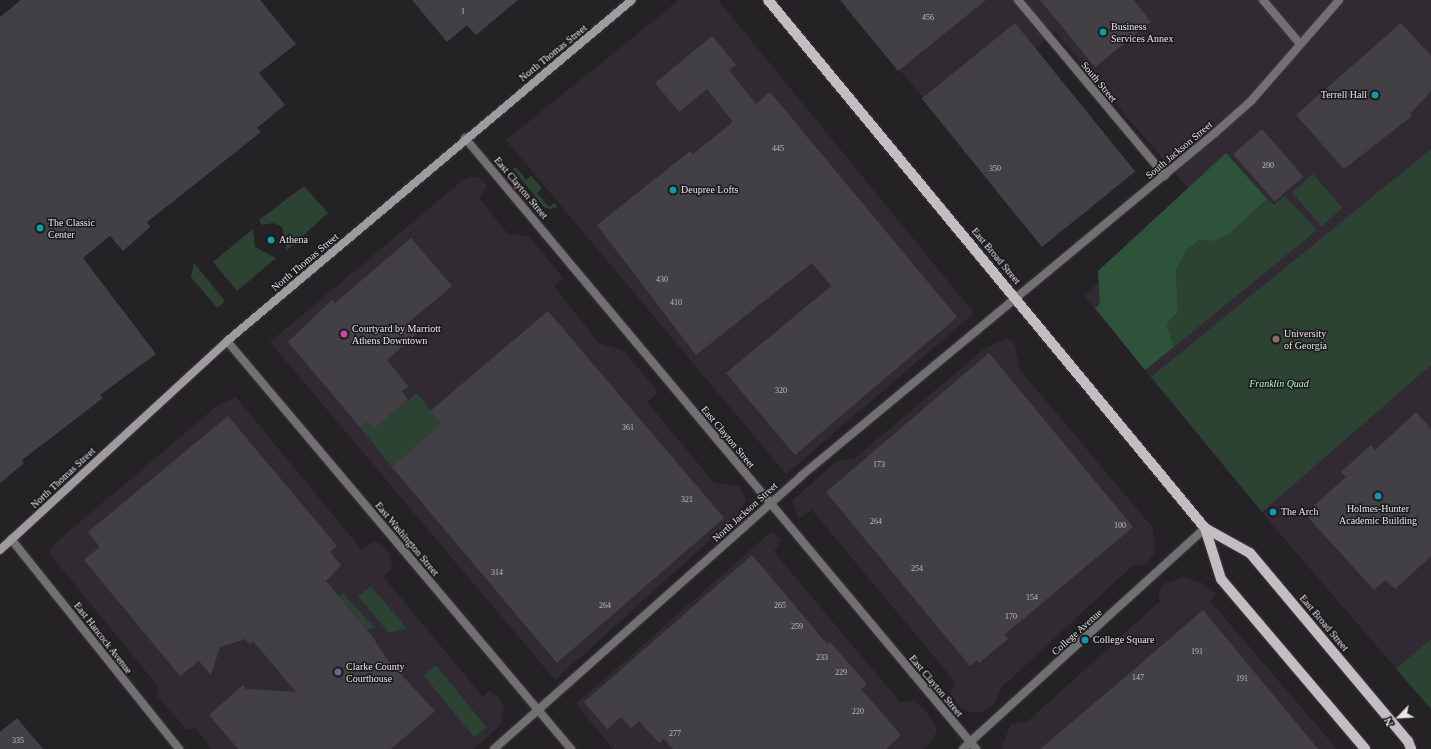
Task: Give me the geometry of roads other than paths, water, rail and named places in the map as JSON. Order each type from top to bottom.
[{"type":"main road","name":"North Thomas Street","points":[[0,550],[227,341],[465,138],[632,0]]},
{"type":"main road","name":"East Broad Street","points":[[768,0],[1205,528],[1250,553],[1408,741],[1411,749]]},
{"type":"main road","name":"East Broad Street","points":[[1205,528],[1221,579],[1365,749]]},
{"type":"street","name":"South Street","points":[[1018,0],[1165,176]]},
{"type":"street","points":[[1263,0],[1300,44]]},
{"type":"street","name":"South Jackson Street","points":[[1016,298],[1165,176],[1251,101],[1339,0]]},
{"type":"street","name":"East Clayton Street","points":[[465,138],[973,746]]},
{"type":"street","name":"North Jackson Street","points":[[494,749],[539,711],[770,503],[1016,298]]},
{"type":"street","name":"East Washington Street","points":[[227,341],[571,749]]},
{"type":"street","name":"College Avenue","points":[[963,749],[973,746],[1205,528]]},
{"type":"street","name":"East Hancock Avenue","points":[[12,539],[179,749]]},
{"type":"place","name":"Business Services Annex","points":[[1103,32]]},
{"type":"place","name":"Terrell Hall","points":[[1375,95]]},
{"type":"place","name":"Deupree Lofts","points":[[673,190]]},
{"type":"place","name":"The Classic Center","points":[[40,228]]},
{"type":"place","name":"Athena","points":[[271,240]]},
{"type":"place","name":"Courtyard by Marriott Athens Downtown","points":[[344,334]]},
{"type":"place","name":"University of Georgia","points":[[1276,339]]},
{"type":"place","name":"Holmes-Hunter Academic Building","points":[[1378,496]]},
{"type":"place","name":"The Arch","points":[[1273,512]]},
{"type":"place","name":"College Square","points":[[1085,640]]},
{"type":"place","name":"Clarke County Courthouse","points":[[338,672]]},
{"type":"park label","name":"Franklin Quad","points":[[1279,384]]}]
